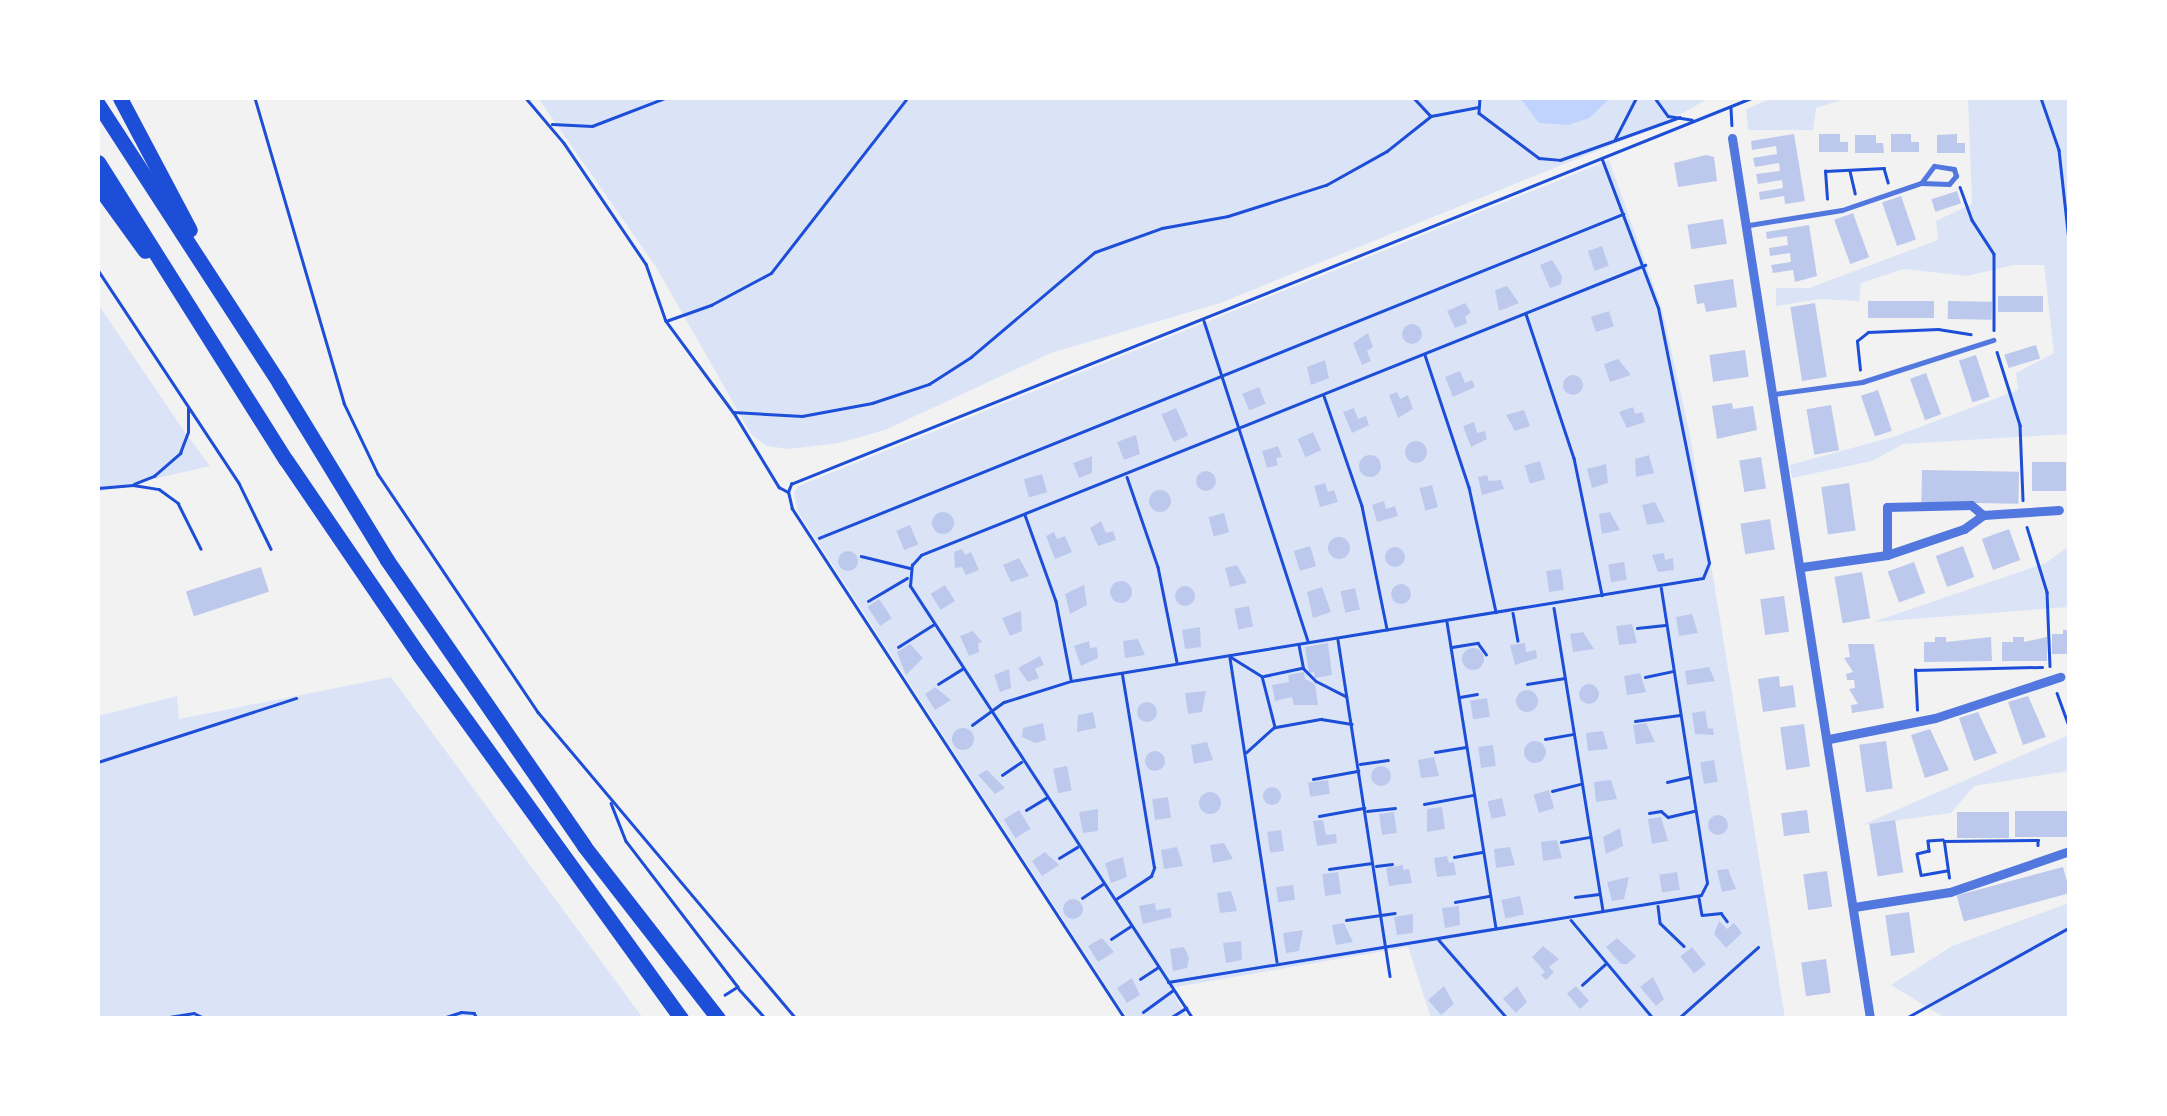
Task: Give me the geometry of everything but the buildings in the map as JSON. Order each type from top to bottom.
[{"type":"main road","points":[[120,98],[234,313]]},
{"type":"main road","points":[[98,104],[234,313],[386,560],[584,846],[718,1018]]},
{"type":"main road","points":[[98,162],[286,460],[419,655],[680,1018]]},
{"type":"main road","points":[[98,186],[224,360]]},
{"type":"street","points":[[1732,138],[1749,225],[1870,1018]]},
{"type":"street","points":[[1887,555],[1887,507],[1971,504],[1984,514]]},
{"type":"street","points":[[1802,567],[1887,555],[1964,530],[1984,514],[2059,510]]},
{"type":"street","points":[[1829,740],[1917,722],[2056,678]]},
{"type":"street","points":[[1854,907],[1950,892],[2070,851]]},
{"type":"lane","points":[[1749,225],[1828,213],[1922,183],[1949,184],[1956,176],[1948,165],[1934,166],[1922,183]]},
{"type":"lane","points":[[1774,394],[1862,382],[1993,340]]},
{"type":"path","points":[[255,98],[353,429],[378,474],[538,712],[796,1018]]},
{"type":"path","points":[[526,98],[548,123],[646,264],[666,322],[733,412],[779,487],[788,492]]},
{"type":"path","points":[[548,123],[592,126],[665,98]]},
{"type":"path","points":[[666,322],[710,305],[771,272],[907,98]]},
{"type":"path","points":[[1414,98],[1431,116]]},
{"type":"path","points":[[1480,98],[1479,112],[1539,158],[1560,160],[1680,118]]},
{"type":"path","points":[[1614,140],[1636,98]]},
{"type":"path","points":[[1654,98],[1661,111],[1694,121]]},
{"type":"path","points":[[1124,1018],[792,510],[790,484],[1751,98]]},
{"type":"path","points":[[2041,98],[2059,150],[2070,250]]},
{"type":"path","points":[[1731,106],[1732,138]]},
{"type":"path","points":[[733,412],[802,416],[872,403],[929,384],[971,357],[1050,286],[1095,252],[1162,228],[1228,216],[1326,185],[1372,160],[1431,116],[1478,107]]},
{"type":"path","points":[[972,725],[991,708],[1071,681],[1696,582],[1709,563],[1675,382],[1645,266],[1602,158]]},
{"type":"path","points":[[1828,213],[1825,171],[1884,168],[1892,193]]},
{"type":"path","points":[[1849,170],[1858,205]]},
{"type":"path","points":[[1956,176],[1972,220],[1994,254],[1993,340],[2020,425],[2023,513],[2046,592],[2050,667],[2070,729]]},
{"type":"path","points":[[819,538],[1624,214]]},
{"type":"path","points":[[868,601],[908,578],[921,555],[1645,266]]},
{"type":"path","points":[[98,270],[239,484],[272,549]]},
{"type":"path","points":[[1526,314],[1578,473],[1603,596]]},
{"type":"path","points":[[1203,318],[1308,643]]},
{"type":"path","points":[[1862,382],[1857,341],[1868,332],[1938,328],[1993,340]]},
{"type":"path","points":[[1425,355],[1462,460],[1496,614]]},
{"type":"path","points":[[1324,396],[1367,524],[1388,630]]},
{"type":"path","points":[[132,485],[154,476],[180,453],[188,432],[188,404]]},
{"type":"path","points":[[1126,474],[1158,566],[1178,663]]},
{"type":"path","points":[[98,488],[132,485],[158,490],[178,503],[201,549]]},
{"type":"path","points":[[1025,515],[1056,600],[1071,681]]},
{"type":"path","points":[[861,556],[911,569]]},
{"type":"path","points":[[908,578],[1022,761],[1192,1018]]},
{"type":"path","points":[[1660,588],[1707,883],[1699,896],[1702,915],[1721,913],[1726,920]]},
{"type":"path","points":[[1554,605],[1603,913]]},
{"type":"path","points":[[1513,611],[1518,640]]},
{"type":"path","points":[[1447,622],[1496,930]]},
{"type":"path","points":[[898,646],[935,624]]},
{"type":"path","points":[[1637,628],[1666,625]]},
{"type":"path","points":[[1338,638],[1390,976]]},
{"type":"path","points":[[1451,648],[1478,643],[1486,654]]},
{"type":"path","points":[[1299,644],[1304,668],[1316,682],[1348,697]]},
{"type":"path","points":[[1230,656],[1262,676],[1304,668]]},
{"type":"path","points":[[1230,656],[1277,963]]},
{"type":"path","points":[[1917,722],[1916,670],[2050,667]]},
{"type":"path","points":[[938,684],[964,668]]},
{"type":"path","points":[[1645,677],[1674,670]]},
{"type":"path","points":[[1116,900],[1151,876],[1154,868],[1122,673]]},
{"type":"path","points":[[1262,676],[1275,727]]},
{"type":"path","points":[[1527,684],[1566,678]]},
{"type":"path","points":[[1459,697],[1477,694]]},
{"type":"path","points":[[98,762],[296,698]]},
{"type":"path","points":[[1634,721],[1682,714]]},
{"type":"path","points":[[1245,752],[1275,727],[1321,719],[1352,724]]},
{"type":"path","points":[[1545,739],[1575,734]]},
{"type":"path","points":[[1435,752],[1467,747]]},
{"type":"path","points":[[1358,764],[1388,760]]},
{"type":"path","points":[[1002,775],[1022,761]]},
{"type":"path","points":[[1313,778],[1359,771]]},
{"type":"path","points":[[1667,782],[1690,777]]},
{"type":"path","points":[[1552,791],[1583,784]]},
{"type":"path","points":[[1424,804],[1475,795]]},
{"type":"path","points":[[1026,810],[1047,797]]},
{"type":"path","points":[[611,801],[626,841],[764,1018]]},
{"type":"path","points":[[1320,816],[1394,808]]},
{"type":"path","points":[[1648,814],[1661,812],[1668,816],[1696,810]]},
{"type":"path","points":[[1561,842],[1591,837]]},
{"type":"path","points":[[1948,870],[1920,875],[1917,854],[1929,852],[1928,841],[2038,840],[2039,862]]},
{"type":"path","points":[[1944,841],[1950,892]]},
{"type":"path","points":[[1059,858],[1078,846]]},
{"type":"path","points":[[1454,857],[1484,851]]},
{"type":"path","points":[[1328,869],[1392,864]]},
{"type":"path","points":[[1082,898],[1104,883]]},
{"type":"path","points":[[1575,898],[1600,894]]},
{"type":"path","points":[[1456,902],[1491,895]]},
{"type":"path","points":[[1168,982],[1699,896]]},
{"type":"path","points":[[1658,904],[1660,923],[1684,946]]},
{"type":"path","points":[[1346,920],[1396,913]]},
{"type":"path","points":[[1570,919],[1652,1016],[1646,1018]]},
{"type":"path","points":[[1112,939],[1132,925]]},
{"type":"path","points":[[1906,1018],[2070,927]]},
{"type":"path","points":[[1438,939],[1507,1018]]},
{"type":"path","points":[[1679,1018],[1758,947]]},
{"type":"path","points":[[1582,984],[1606,963]]},
{"type":"path","points":[[1140,979],[1158,967]]},
{"type":"path","points":[[725,995],[738,988]]},
{"type":"path","points":[[1143,1012],[1173,990]]},
{"type":"path","points":[[1170,1018],[1186,1008]]},
{"type":"path","points":[[443,1018],[461,1012],[474,1013],[478,1018]]},
{"type":"path","points":[[163,1018],[194,1013],[204,1018]]},
{"type":"shaded area","points":[[538,98],[1710,98],[1656,127],[1220,303],[1051,353],[885,430],[839,443],[789,449],[766,446],[751,434],[656,267]]},
{"type":"shaded area","points":[[1773,98],[1847,98],[1816,108],[1813,130],[1748,130],[1746,109]]},
{"type":"shaded area","points":[[1968,98],[2069,98],[2069,434],[1903,444],[1872,461],[1792,478],[1790,465],[1896,436],[2018,390],[2016,373],[2054,353],[2044,265],[2014,265],[1967,276],[1904,269],[1861,283],[1859,301],[1820,299],[1776,306],[1776,288],[1809,288],[1938,240],[1936,221],[1972,204]]},
{"type":"shaded area","points":[[1609,160],[1662,309],[1690,435],[1785,1018],[1431,1018],[1408,947],[1170,988],[1188,1018],[1127,1018],[798,512],[794,493],[798,486]]},
{"type":"shaded area","points":[[98,304],[182,428],[210,466],[98,492]]},
{"type":"shaded area","points":[[2069,546],[2069,607],[1873,622],[2046,563]]},
{"type":"shaded area","points":[[391,677],[643,1018],[98,1018],[98,716],[177,696],[179,719]]},
{"type":"shaded area","points":[[2069,735],[2069,771],[1974,786],[1951,813],[1862,825]]},
{"type":"shaded area","points":[[2069,903],[2069,1018],[1945,1018],[1891,985],[1952,946]]},
{"type":"water","points":[[1520,98],[1610,98],[1589,118],[1568,125],[1539,123]]}]
